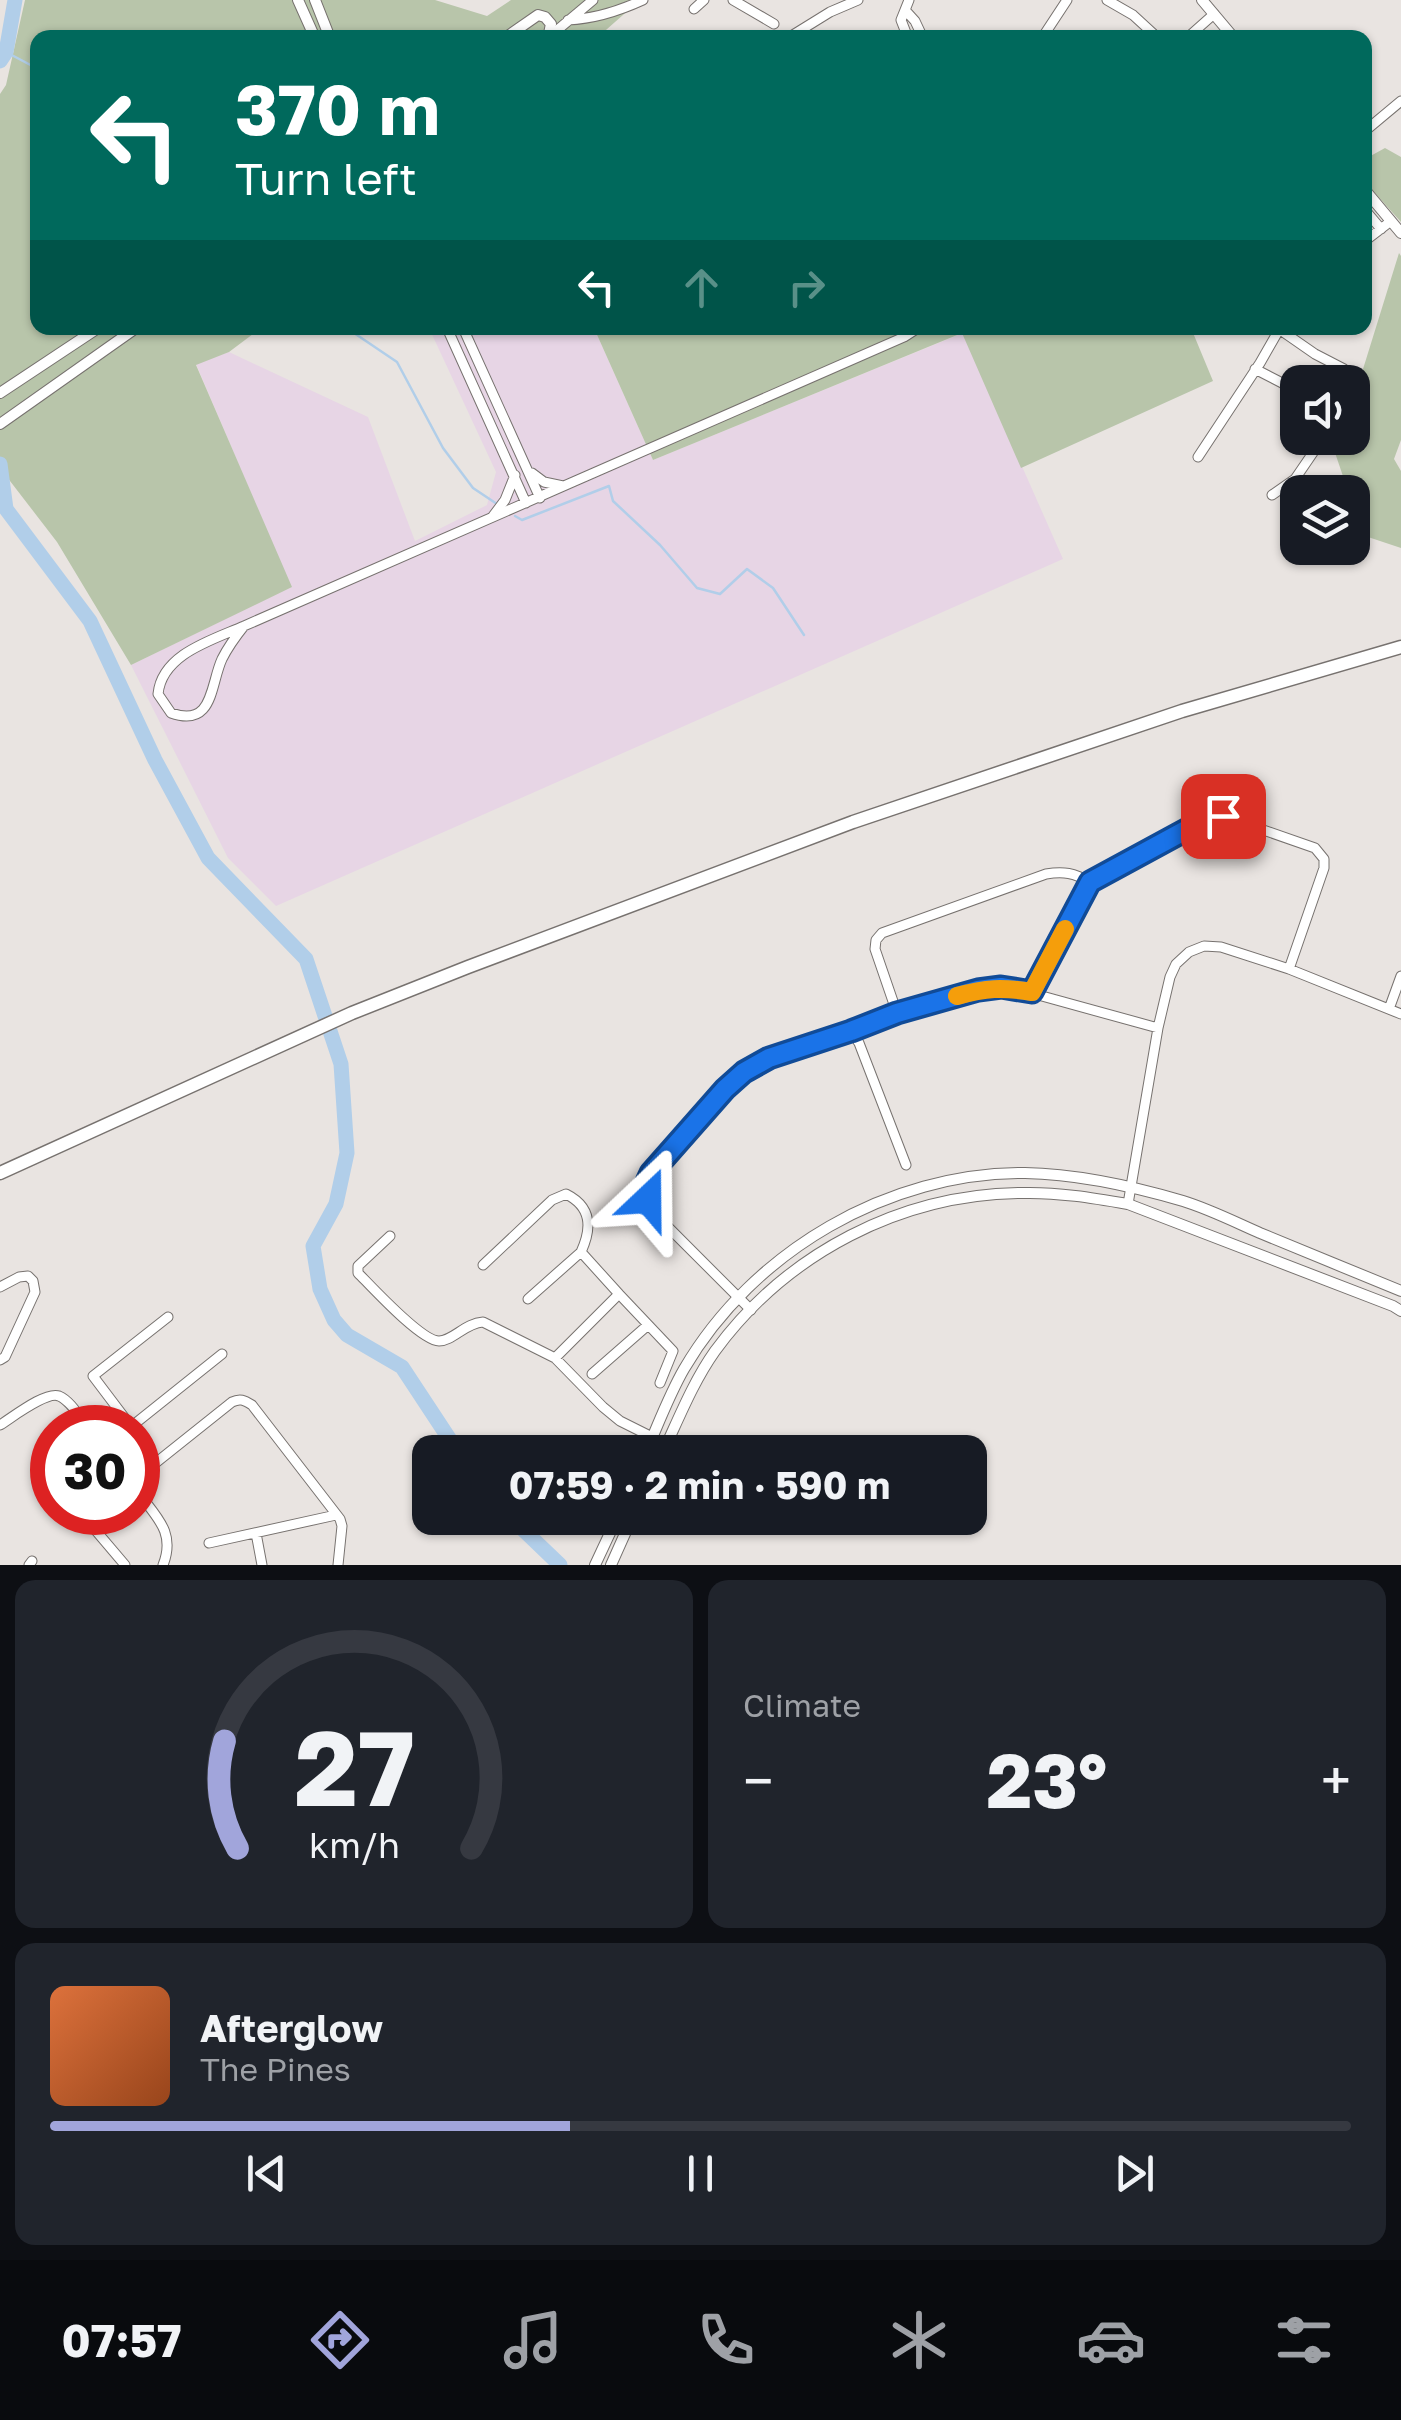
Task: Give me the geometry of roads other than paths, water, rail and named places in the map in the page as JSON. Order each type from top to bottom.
[{"type":"main road","points":[[0,1173],[352,1013],[853,822],[1182,711],[1401,647]]},
{"type":"street","points":[[298,0],[311,30]]},
{"type":"street","points":[[314,0],[327,30]]},
{"type":"street","points":[[557,30],[594,0]]},
{"type":"street","points":[[568,20],[587,20],[643,0]]},
{"type":"street","points":[[694,9],[704,0]]},
{"type":"street","points":[[733,0],[774,24]]},
{"type":"street","points":[[801,30],[858,0]]},
{"type":"street","points":[[1047,30],[1066,0]]},
{"type":"street","points":[[1107,0],[1149,30]]},
{"type":"street","points":[[1202,0],[1227,30]]},
{"type":"street","points":[[905,30],[901,20],[907,5]]},
{"type":"street","points":[[907,5],[919,30]]},
{"type":"street","points":[[1196,30],[1214,14]]},
{"type":"street","points":[[516,30],[538,15],[551,24],[550,30]]},
{"type":"street","points":[[1372,124],[1401,101]]},
{"type":"street","points":[[1372,198],[1401,233]]},
{"type":"street","points":[[1372,218],[1381,229]]},
{"type":"street","points":[[1372,236],[1391,221]]},
{"type":"street","points":[[0,393],[87,335]]},
{"type":"street","points":[[2,423],[126,335]]},
{"type":"street","points":[[450,335],[526,504]]},
{"type":"street","points":[[466,335],[540,498]]},
{"type":"street","points":[[244,626],[220,662],[209,704],[200,713],[189,716],[171,714],[158,694],[159,680],[176,660],[204,643],[907,335]]},
{"type":"street","points":[[1198,457],[1276,335]]},
{"type":"street","points":[[1289,335],[1337,365]]},
{"type":"street","points":[[1256,369],[1280,382]]},
{"type":"street","points":[[1272,496],[1294,479],[1311,455]]},
{"type":"street","points":[[527,468],[544,482],[565,487]]},
{"type":"street","points":[[491,518],[505,500],[514,475]]},
{"type":"street","points":[[1032,992],[1090,882],[1216,816],[1315,848],[1324,859],[1289,969]]},
{"type":"street","points":[[897,1013],[875,948],[882,933],[1046,874],[1074,873],[1090,882]]},
{"type":"street","points":[[1128,1204],[1170,977],[1188,952],[1204,946],[1221,947],[1289,969],[1401,1014]]},
{"type":"street","points":[[1389,1009],[1401,976]]},
{"type":"street","points":[[751,1310],[654,1213],[645,1186],[651,1173],[744,1072],[769,1058],[897,1013],[1001,987],[1158,1028]]},
{"type":"street","points":[[851,1031],[906,1165]]},
{"type":"street","points":[[653,1435],[683,1370],[722,1317],[779,1261],[813,1236],[875,1204],[920,1187],[969,1177],[1025,1174],[1084,1178],[1132,1187],[1188,1202],[1401,1292]]},
{"type":"street","points":[[670,1435],[715,1351],[788,1275],[823,1250],[882,1220],[925,1205],[969,1196],[1023,1192],[1128,1204],[1401,1312]]},
{"type":"street","points":[[483,1265],[552,1200],[566,1194],[574,1198],[590,1220],[588,1237],[580,1252],[528,1299]]},
{"type":"street","points":[[390,1236],[358,1266],[358,1272],[394,1310],[433,1340],[442,1341],[471,1324],[483,1322],[555,1358],[602,1407],[648,1435]]},
{"type":"street","points":[[580,1252],[674,1352],[660,1383]]},
{"type":"street","points":[[0,1287],[28,1276],[34,1292],[5,1357],[0,1360]]},
{"type":"street","points":[[555,1358],[619,1294]]},
{"type":"street","points":[[112,1405],[93,1376],[168,1318]]},
{"type":"street","points":[[592,1374],[648,1324]]},
{"type":"street","points":[[158,1405],[222,1354]]},
{"type":"street","points":[[32,1405],[47,1396],[58,1395],[70,1405]]},
{"type":"street","points":[[160,1459],[232,1402],[252,1404],[342,1526],[338,1565]]},
{"type":"street","points":[[0,1425],[30,1406]]},
{"type":"street","points":[[209,1543],[336,1515]]},
{"type":"street","points":[[160,1523],[168,1541],[163,1565]]},
{"type":"street","points":[[256,1533],[262,1565]]},
{"type":"street","points":[[100,1535],[125,1565]]},
{"type":"street","points":[[596,1565],[609,1535]]},
{"type":"street","points":[[611,1565],[624,1535]]},
{"type":"waterway","points":[[0,61],[6,52],[15,0]]},
{"type":"waterway","points":[[6,52],[30,65]]},
{"type":"waterway","points":[[357,335],[397,362],[443,448],[473,488],[500,506]]},
{"type":"waterway","points":[[0,464],[6,509],[90,621],[155,760],[208,858],[306,959],[341,1064],[347,1153],[336,1204],[313,1246],[320,1289],[334,1320],[347,1335],[402,1367],[447,1435]]},
{"type":"waterway","points":[[515,516],[522,520],[609,486],[613,501],[660,545],[697,588],[720,594],[747,569],[773,588],[804,635]]},
{"type":"waterway","points":[[529,1535],[560,1565]]}]
